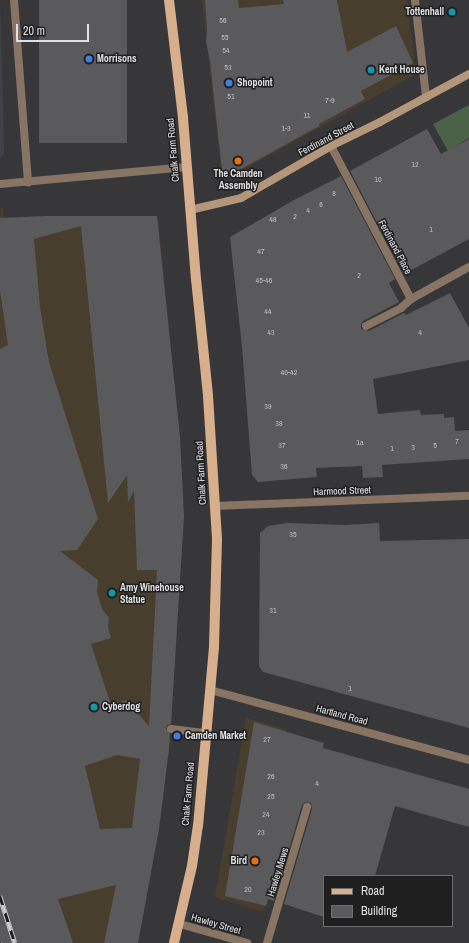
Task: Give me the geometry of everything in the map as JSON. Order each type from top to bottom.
[{"type":"main road","name":"Chalk Farm Road","points":[[169,0],[187,167],[208,396],[217,539],[215,629],[198,825],[192,866],[180,924],[174,943]]},
{"type":"main road","name":"Ferdinand Street","points":[[190,210],[241,198],[331,146],[426,98],[469,74]]},
{"type":"street","points":[[14,0],[28,182]]},
{"type":"street","points":[[415,0],[426,98]]},
{"type":"street","name":"Ferdinand Place","points":[[331,146],[411,298]]},
{"type":"street","points":[[0,184],[187,167]]},
{"type":"street","points":[[366,326],[401,308],[411,298],[469,267]]},
{"type":"street","name":"Harmood Street","points":[[215,506],[469,496]]},
{"type":"street","name":"Hartland Road","points":[[210,690],[469,760]]},
{"type":"street","points":[[171,729],[206,732]]},
{"type":"street","name":"Hawley Mews","points":[[267,943],[307,807]]},
{"type":"street","name":"Hawley Street","points":[[180,924],[247,943]]},
{"type":"shaded area","points":[[0,0],[4,153],[0,159]]},
{"type":"shaded area","points":[[202,0],[407,0],[416,74],[226,179],[222,178]]},
{"type":"shaded area","points":[[3,207],[4,218],[158,217],[180,437],[184,515],[170,741],[159,829],[137,943],[29,943],[0,833],[0,208]]},
{"type":"shaded area","points":[[246,718],[286,729],[278,769],[283,847],[263,912],[215,897]]},
{"type":"green space","points":[[469,105],[469,138],[448,151],[433,124]]},
{"type":"building","name":"Morrisons","points":[[39,0],[127,0],[127,143],[39,143]]},
{"type":"building","points":[[205,0],[238,0],[239,8],[284,4],[283,0],[337,0],[347,52],[396,26],[413,63],[361,91],[365,99],[223,179],[210,61],[206,42],[207,29]]},
{"type":"building","points":[[427,129],[441,154],[469,139],[469,239],[404,274],[350,171]]},
{"type":"building","points":[[341,176],[395,279],[389,283],[399,302],[363,321],[361,329],[369,331],[404,313],[406,315],[450,293],[469,328],[469,360],[373,379],[378,414],[420,410],[421,415],[444,414],[444,418],[454,417],[455,431],[469,430],[469,459],[382,465],[383,477],[363,478],[362,466],[316,468],[317,477],[258,482],[252,475],[242,347],[230,237],[294,200]]},
{"type":"building","points":[[46,216],[157,216],[180,437],[184,516],[171,724],[167,725],[166,729],[170,734],[169,749],[159,829],[138,943],[104,943],[116,885],[58,899],[73,943],[0,943],[0,349],[8,345],[0,291],[0,218]],"holes":[[[81,226],[108,503],[127,475],[128,502],[134,491],[137,570],[157,570],[149,726],[126,700],[111,705],[91,644],[111,638],[108,628],[109,618],[102,609],[97,592],[98,580],[60,551],[77,550],[98,519],[49,362],[40,307],[34,239]],[[117,755],[140,759],[132,828],[100,829],[85,766]]]},
{"type":"building","points":[[287,523],[346,525],[379,523],[380,541],[469,539],[469,728],[263,672],[259,666],[260,533],[268,526]]},
{"type":"building","points":[[254,722],[324,743],[323,748],[469,789],[469,827],[395,806],[375,875],[323,875],[323,917],[284,904],[312,809],[311,803],[305,802],[302,805],[274,901],[268,899],[266,906],[225,896]]},
{"type":"railway","points":[[0,896],[15,943]]},
{"type":"place","name":"Tottenhall","points":[[452,12]]},
{"type":"place","name":"Morrisons","points":[[89,59]]},
{"type":"place","name":"Kent House","points":[[371,70]]},
{"type":"place","name":"Shopoint","points":[[229,83]]},
{"type":"place","name":"The Camden Assembly","points":[[238,161]]},
{"type":"place","name":"Amy Winehouse Statue","points":[[112,593]]},
{"type":"place","name":"Cyberdog","points":[[94,707]]},
{"type":"place","name":"Camden Market","points":[[177,736]]},
{"type":"place","name":"Bird","points":[[255,861]]}]
